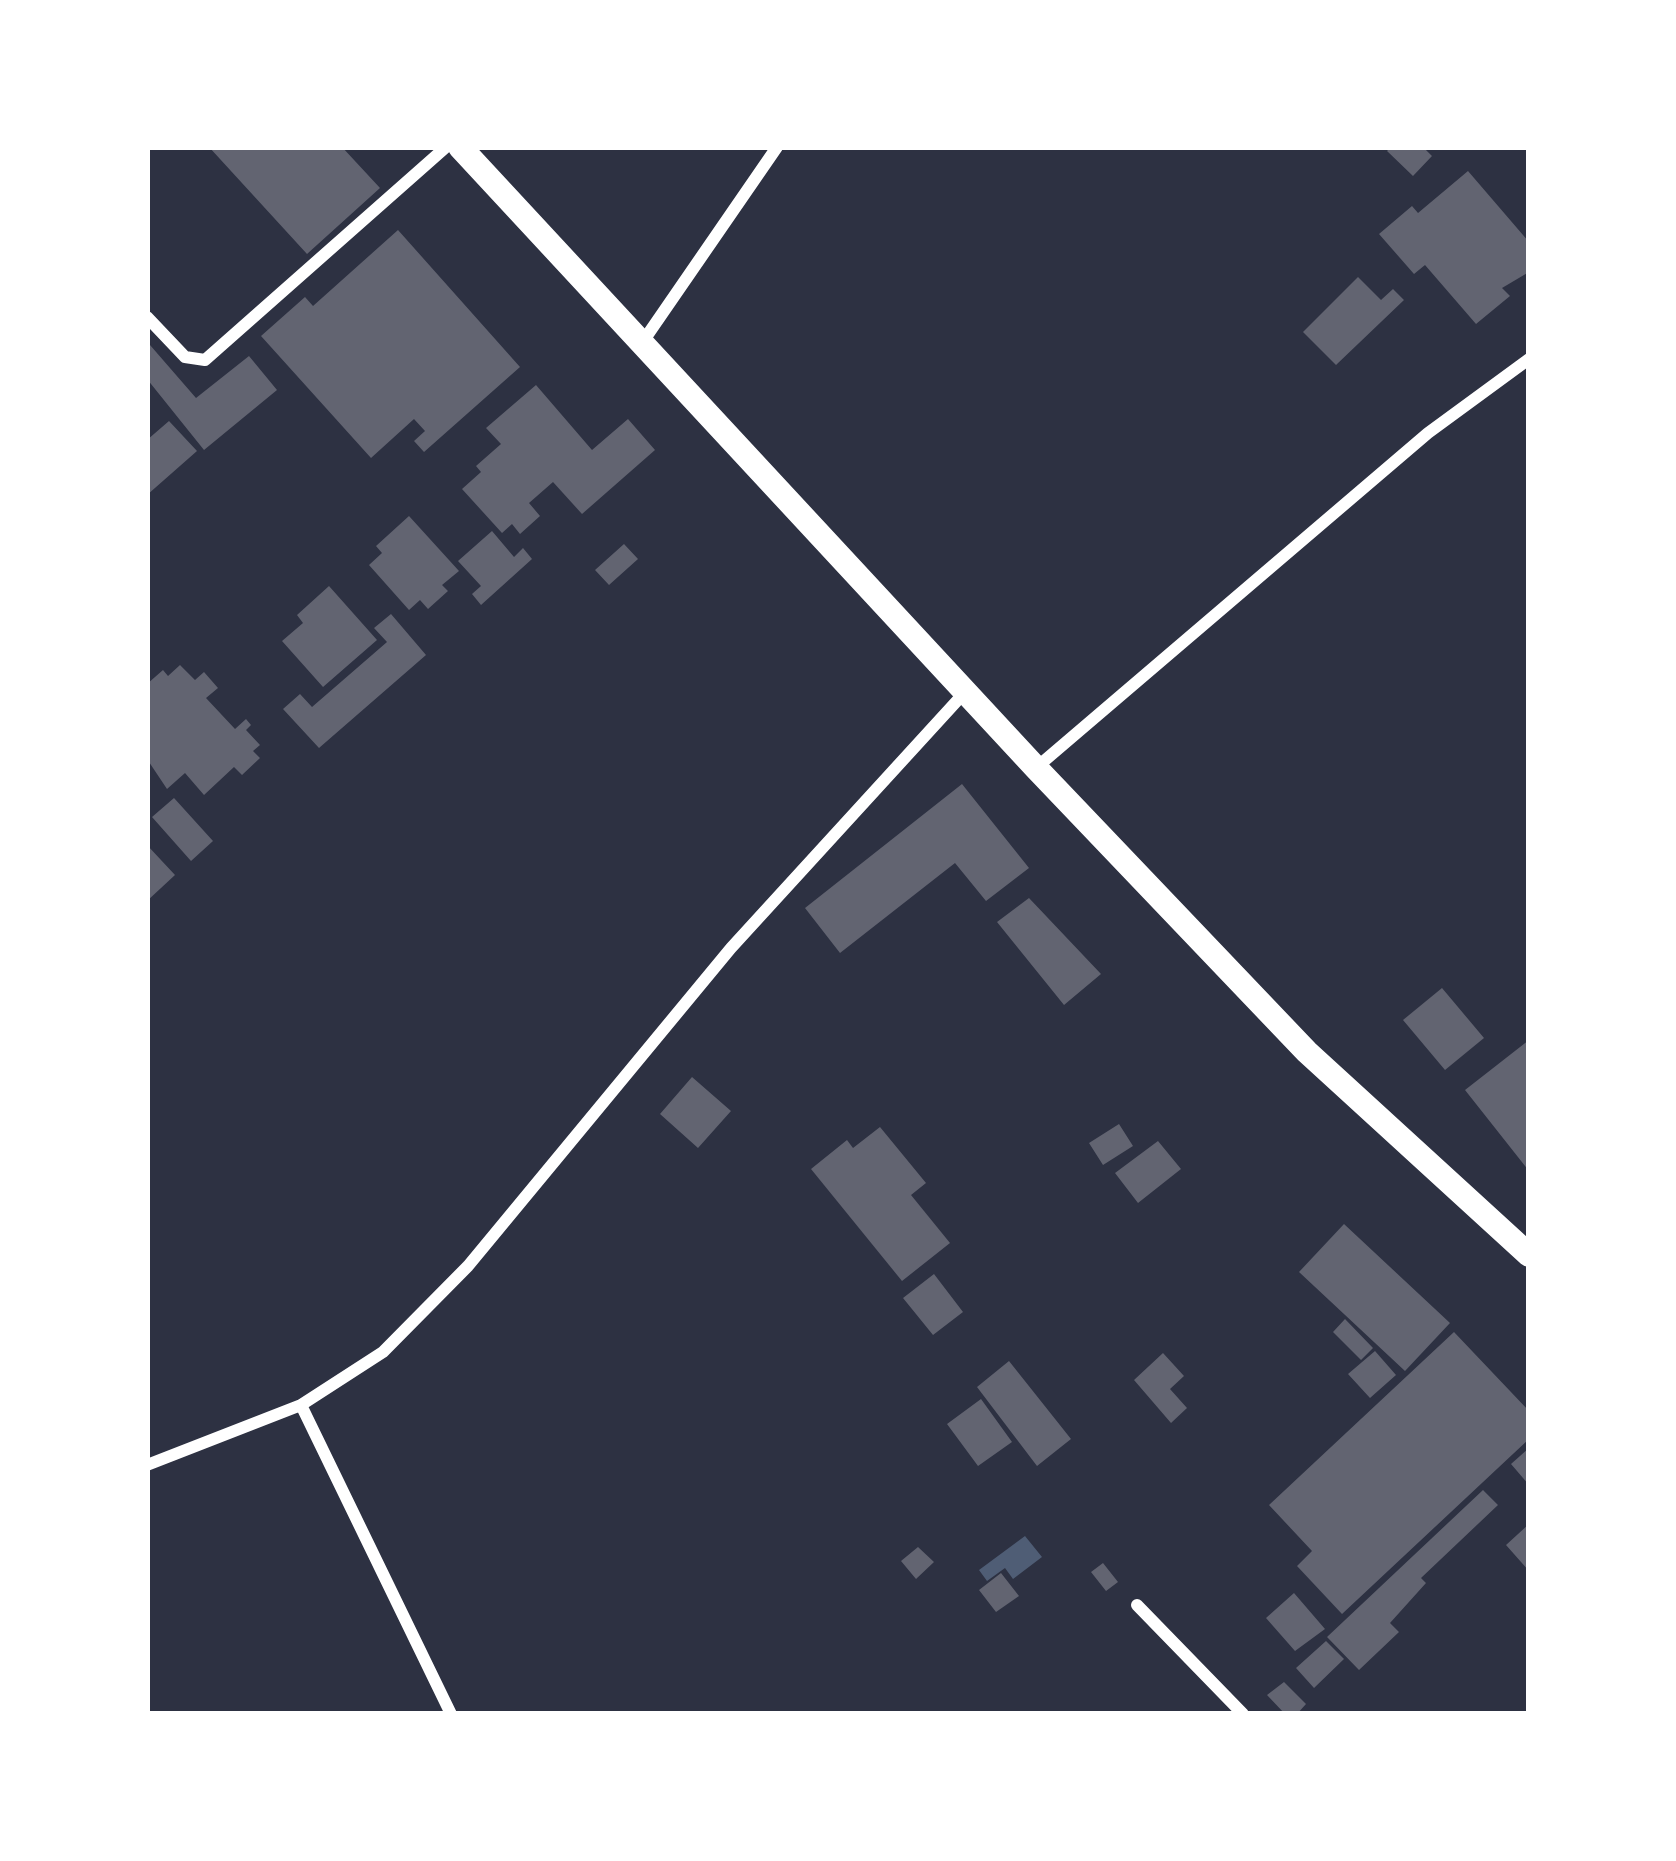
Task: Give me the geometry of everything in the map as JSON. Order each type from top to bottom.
[{"type":"main road","points":[[460,147],[644,340],[1036,768],[1307,1052],[1529,1255]]},
{"type":"street","points":[[147,316],[184,357],[205,360],[446,147]]},
{"type":"street","points":[[644,340],[777,147]]},
{"type":"street","points":[[1036,768],[1428,433],[1529,359]]},
{"type":"street","points":[[147,1465],[302,1405],[383,1352],[468,1266],[730,948],[966,691]]},
{"type":"street","points":[[302,1405],[451,1714]]},
{"type":"street","points":[[1137,1605],[1244,1714]]},
{"type":"water","points":[[1025,1536],[1042,1557],[1013,1579],[1005,1568],[987,1581],[979,1570]]},
{"type":"building","points":[[209,147],[342,147],[380,188],[307,254]]},
{"type":"building","points":[[1423,147],[1432,156],[1413,176],[1387,151]]},
{"type":"building","points":[[1468,171],[1529,242],[1529,272],[1502,288],[1510,296],[1476,324],[1425,265],[1414,274],[1379,234],[1412,206],[1418,213]]},
{"type":"building","points":[[398,230],[520,367],[424,452],[414,441],[425,431],[414,419],[371,458],[261,336],[305,297],[313,306]]},
{"type":"building","points":[[1358,277],[1381,300],[1393,289],[1404,300],[1336,365],[1303,332]]},
{"type":"building","points":[[150,345],[196,398],[249,356],[277,390],[204,450],[147,379]]},
{"type":"building","points":[[536,385],[592,450],[628,419],[655,450],[582,514],[553,482],[529,503],[540,516],[520,534],[512,524],[502,533],[462,489],[481,472],[476,466],[501,444],[486,428]]},
{"type":"building","points":[[169,421],[197,451],[147,495],[147,440]]},
{"type":"building","points":[[409,516],[459,571],[442,585],[448,591],[428,609],[420,600],[409,610],[369,565],[382,553],[376,546]]},
{"type":"building","points":[[492,531],[514,557],[523,548],[532,559],[481,605],[472,594],[481,586],[458,561]]},
{"type":"building","points":[[624,544],[638,559],[609,585],[595,570]]},
{"type":"building","points":[[329,586],[377,640],[323,687],[282,641],[303,623],[297,615]]},
{"type":"building","points":[[391,614],[426,655],[319,748],[283,709],[300,694],[312,707],[387,642],[374,628]]},
{"type":"building","points":[[180,665],[195,680],[204,672],[218,688],[206,698],[235,729],[246,719],[251,725],[246,730],[260,745],[253,751],[260,758],[242,775],[234,767],[204,795],[185,773],[167,789],[147,759],[147,684],[163,670],[168,676]]},
{"type":"building","points":[[962,784],[1029,868],[986,901],[955,863],[840,953],[805,908]]},
{"type":"building","points":[[174,798],[213,841],[191,861],[152,817]]},
{"type":"building","points":[[147,845],[175,875],[147,901]]},
{"type":"building","points":[[1029,898],[1101,974],[1064,1005],[997,922]]},
{"type":"building","points":[[1442,988],[1484,1038],[1445,1070],[1403,1020]]},
{"type":"building","points":[[1529,1040],[1529,1171],[1465,1090]]},
{"type":"building","points":[[692,1077],[731,1111],[698,1148],[660,1114]]},
{"type":"building","points":[[1119,1124],[1133,1146],[1103,1165],[1089,1143]]},
{"type":"building","points":[[880,1127],[926,1183],[911,1195],[950,1243],[902,1281],[811,1169],[847,1140],[853,1148]]},
{"type":"building","points":[[1158,1141],[1181,1169],[1138,1203],[1115,1173]]},
{"type":"building","points":[[1344,1224],[1450,1323],[1405,1371],[1299,1272]]},
{"type":"building","points":[[934,1274],[963,1312],[933,1335],[903,1298]]},
{"type":"building","points":[[1345,1319],[1373,1348],[1361,1360],[1333,1332]]},
{"type":"building","points":[[1454,1332],[1529,1411],[1529,1439],[1342,1614],[1297,1566],[1312,1551],[1269,1505]]},
{"type":"building","points":[[1375,1351],[1396,1375],[1370,1398],[1348,1374]]},
{"type":"building","points":[[1163,1353],[1184,1376],[1170,1389],[1187,1408],[1171,1423],[1134,1380]]},
{"type":"building","points":[[1009,1361],[1071,1439],[1037,1466],[977,1387]]},
{"type":"building","points":[[981,1399],[1012,1442],[978,1466],[947,1424]]},
{"type":"building","points":[[1529,1448],[1529,1485],[1511,1464]]},
{"type":"building","points":[[1483,1490],[1498,1505],[1421,1578],[1426,1583],[1390,1623],[1399,1632],[1359,1670],[1327,1637]]},
{"type":"building","points":[[1529,1524],[1529,1571],[1506,1545]]},
{"type":"building","points":[[918,1547],[934,1562],[916,1579],[901,1561]]},
{"type":"building","points":[[1103,1563],[1118,1582],[1106,1591],[1091,1572]]},
{"type":"building","points":[[1001,1573],[1019,1596],[996,1612],[979,1590]]},
{"type":"building","points":[[1294,1593],[1325,1629],[1295,1651],[1266,1618]]},
{"type":"building","points":[[1326,1641],[1344,1659],[1314,1688],[1296,1668]]},
{"type":"building","points":[[1284,1682],[1306,1704],[1297,1714],[1285,1714],[1267,1695]]}]
